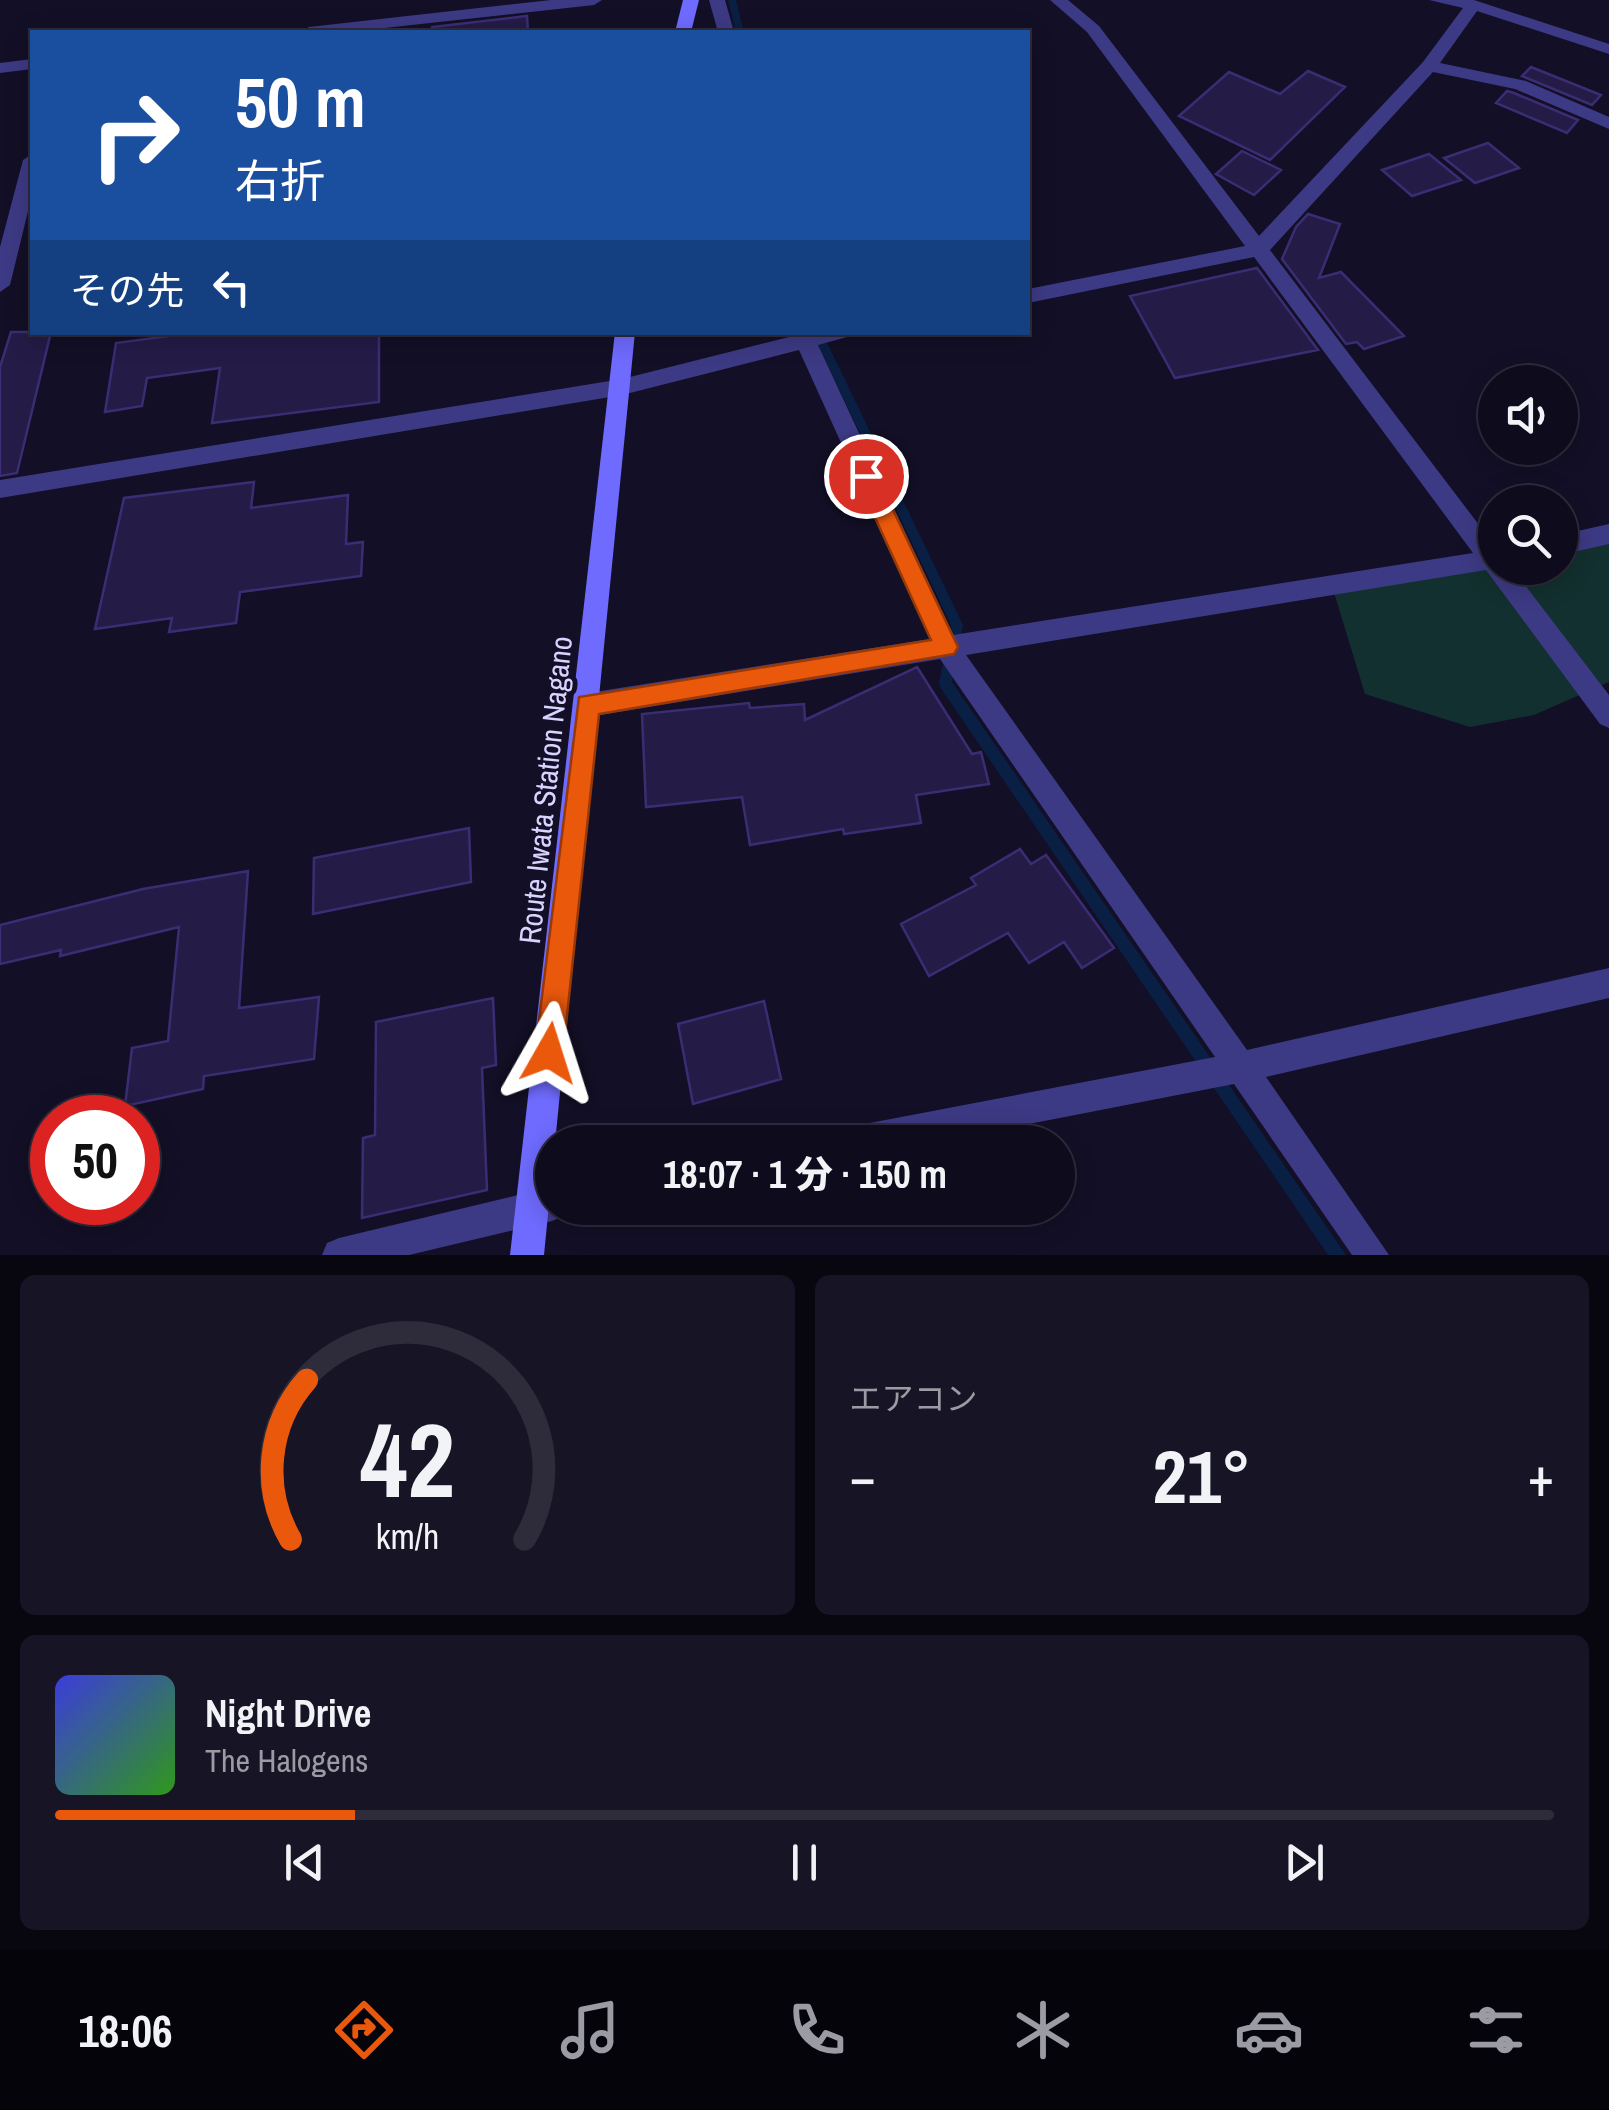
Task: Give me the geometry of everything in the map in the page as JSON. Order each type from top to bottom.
[{"type":"main road","points":[[684,30],[691,0]]},
{"type":"main road","name":"Route Iwata Station Nagano","points":[[549,1125],[626,335]]},
{"type":"main road","name":"Route Iwata Station Nagano","points":[[526,1255],[536,1225]]},
{"type":"street","points":[[327,30],[594,0]]},
{"type":"street","points":[[717,0],[725,30]]},
{"type":"street","points":[[1058,0],[1093,29],[1478,541]]},
{"type":"street","points":[[1437,0],[1474,5],[1609,49]]},
{"type":"street","points":[[1030,296],[1258,250],[1429,66],[1474,5]]},
{"type":"street","points":[[0,68],[30,64]]},
{"type":"street","points":[[1429,66],[1520,84],[1609,124]]},
{"type":"street","points":[[0,285],[30,168]]},
{"type":"street","points":[[0,489],[622,387],[802,336],[946,647],[1233,1066],[1372,1255]]},
{"type":"street","points":[[1578,540],[1609,534]]},
{"type":"street","points":[[588,705],[1478,561]]},
{"type":"street","points":[[1511,585],[1609,716]]},
{"type":"street","points":[[942,1125],[1195,1076],[1609,982]]},
{"type":"street","points":[[339,1255],[535,1208]]},
{"type":"green space","points":[[1609,534],[1609,682],[1534,715],[1470,727],[1365,694],[1332,586],[1478,570],[1478,585],[1578,585],[1578,541]]},
{"type":"building","points":[[527,16],[528,30],[433,30],[432,27]]},
{"type":"building","points":[[1531,67],[1601,95],[1592,105],[1522,76]]},
{"type":"building","points":[[1308,71],[1345,87],[1270,160],[1179,116],[1229,72],[1280,94]]},
{"type":"building","points":[[1507,91],[1578,120],[1567,133],[1496,103]]},
{"type":"building","points":[[1488,143],[1519,168],[1475,183],[1444,158]]},
{"type":"building","points":[[1242,151],[1281,170],[1254,195],[1216,174]]},
{"type":"building","points":[[1429,154],[1461,180],[1412,196],[1382,170]]},
{"type":"building","points":[[1308,214],[1340,224],[1319,278],[1341,272],[1404,336],[1364,349],[1357,342],[1346,344],[1282,259],[1296,227]]},
{"type":"building","points":[[1257,268],[1318,350],[1175,378],[1130,296]]},
{"type":"building","points":[[11,332],[50,335],[17,473],[0,476],[0,367]]},
{"type":"building","points":[[176,335],[379,335],[379,402],[212,423],[220,368],[147,378],[142,406],[105,412],[116,343]]},
{"type":"building","points":[[254,482],[251,508],[348,495],[346,544],[363,542],[361,576],[240,592],[236,623],[169,632],[172,618],[95,629],[124,498]]},
{"type":"building","points":[[917,667],[972,754],[981,752],[989,784],[916,795],[921,823],[844,834],[843,829],[750,845],[742,797],[646,807],[642,714],[749,703],[750,708],[804,704],[805,720]]},
{"type":"building","points":[[469,828],[471,882],[313,914],[314,858]]},
{"type":"building","points":[[1020,849],[1031,864],[1046,855],[1114,948],[1082,968],[1064,942],[1029,963],[1008,933],[929,976],[901,924],[976,885],[971,878]]},
{"type":"building","points":[[248,871],[239,1008],[319,997],[314,1059],[204,1076],[203,1089],[160,1098],[160,1095],[126,1095],[132,1048],[168,1041],[179,927],[60,956],[61,950],[0,964],[0,925],[143,889]]},
{"type":"building","points":[[493,998],[496,1065],[482,1068],[487,1190],[362,1218],[363,1138],[375,1135],[376,1022]]},
{"type":"building","points":[[764,1001],[781,1079],[693,1104],[678,1024]]},
{"type":"waterway","points":[[732,0],[740,30]]},
{"type":"waterway","points":[[818,335],[957,625],[945,683],[1338,1255]]},
{"type":"route","points":[[549,1053],[588,705],[946,647],[866,476]]}]
